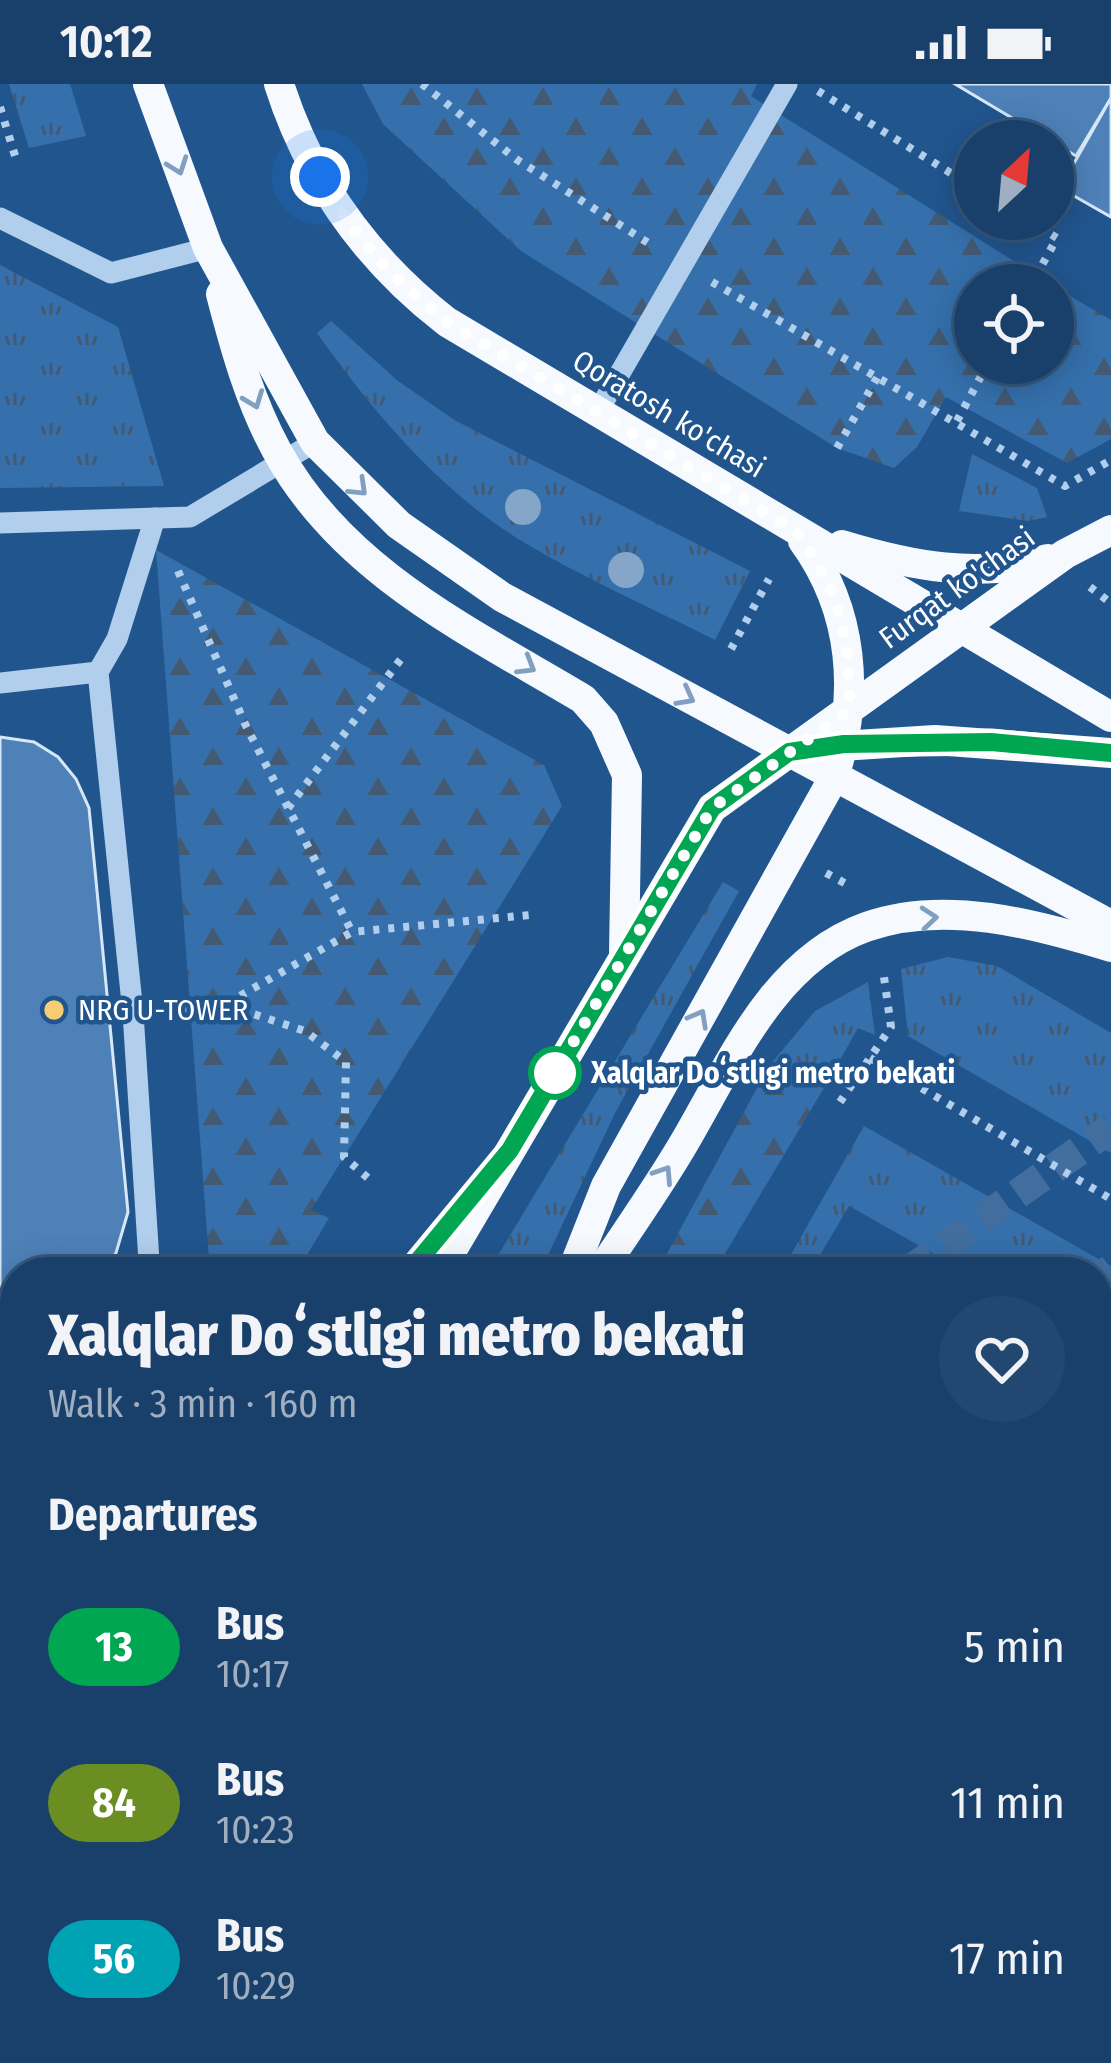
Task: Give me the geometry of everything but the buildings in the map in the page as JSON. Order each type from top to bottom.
[{"type":"main road","points":[[148,84],[208,248],[249,388],[283,461],[328,520],[380,571],[421,602],[583,699],[604,723],[626,775],[624,956]]},
{"type":"main road","name":"Qoratosh ko'chasi","points":[[279,84],[304,149],[335,206],[404,289],[483,346],[1111,717]]},
{"type":"main road","points":[[208,248],[315,442],[355,486],[446,562],[502,597],[1111,925]]},
{"type":"main road","name":"Furqat ko'chasi","points":[[448,1257],[712,808],[1065,554],[1111,530]]},
{"type":"main road","points":[[796,531],[880,557],[948,569],[1015,567],[1065,554]]},
{"type":"main road","points":[[578,1257],[606,1186],[834,777],[844,744],[849,710],[846,632],[836,595],[796,531]]},
{"type":"main road","points":[[789,752],[844,744],[991,742],[1111,753]]},
{"type":"main road","points":[[610,1257],[762,1011],[790,979],[836,942],[868,926],[955,916],[1028,925],[1111,947]]},
{"type":"street","points":[[597,413],[787,84]]},
{"type":"street","points":[[0,218],[111,272],[208,248]]},
{"type":"street","points":[[0,523],[190,517],[315,442]]},
{"type":"street","points":[[149,1257],[133,1013],[98,673],[117,639],[155,518]]},
{"type":"street","points":[[0,683],[98,673]]},
{"type":"street","points":[[421,1257],[510,1150]]},
{"type":"path","points":[[422,84],[515,159],[682,265],[1065,486],[1111,460]]},
{"type":"path","points":[[806,84],[954,175]]},
{"type":"path","points":[[0,107],[16,159]]},
{"type":"path","points":[[837,448],[878,376]]},
{"type":"path","points":[[957,421],[977,384]]},
{"type":"path","points":[[155,518],[246,726],[352,932]]},
{"type":"path","points":[[731,649],[769,579]]},
{"type":"path","points":[[1084,582],[1108,601]]},
{"type":"path","points":[[288,808],[404,655]]},
{"type":"path","points":[[814,867],[852,887]]},
{"type":"path","points":[[224,1005],[352,932],[530,915]]},
{"type":"path","points":[[839,1102],[891,1027],[884,976]]},
{"type":"path","points":[[133,1013],[224,1005],[305,1031],[346,1062],[344,1157],[369,1179]]},
{"type":"path","points":[[870,1058],[1111,1199]]},
{"type":"green space","points":[[9,84],[70,84],[86,136],[29,148]]},
{"type":"green space","points":[[362,84],[757,84],[751,96],[954,223],[954,240],[980,240],[1019,264],[954,264],[954,384],[1074,384],[1074,298],[1111,320],[1111,439],[1067,463],[946,397],[917,447],[894,468],[837,448],[521,251],[383,124]]},
{"type":"green space","points":[[0,265],[118,327],[164,486],[0,488]]},
{"type":"green space","points":[[331,321],[398,381],[456,421],[750,571],[715,640],[548,556],[465,500],[385,421],[339,363],[317,333]]},
{"type":"green space","points":[[972,454],[1037,488],[1047,517],[1028,521],[959,511]]},
{"type":"green space","points":[[156,550],[544,765],[562,806],[311,1210],[329,1218],[306,1257],[209,1257]]},
{"type":"green space","points":[[723,882],[739,891],[615,1113],[547,1257],[497,1257]]},
{"type":"green space","points":[[948,957],[997,966],[1111,1033],[1111,1153],[908,1036],[901,969]]},
{"type":"green space","points":[[868,982],[875,1035],[858,1028],[824,1088],[769,1066],[815,1011]]},
{"type":"green space","points":[[769,1066],[824,1088],[723,1257],[665,1257]]},
{"type":"green space","points":[[864,1126],[1095,1257],[939,1257],[849,1206],[819,1257],[790,1257]]},
{"type":"tunnel","points":[[928,1257],[1111,1128]]},
{"type":"bus line","name":"13","points":[[424,1257],[510,1150],[712,808],[789,752],[844,744],[991,742],[1111,753]]},
{"type":"place","name":"NRG U-TOWER","points":[[54,1010]]},
{"type":"place","name":"Xalqlar Doʻstligi metro bekati","points":[[555,1073]]},
{"type":"route","points":[[320,177],[335,206],[371,253],[404,289],[447,322],[796,531],[836,595],[846,632],[849,710],[712,808],[555,1073]]}]
